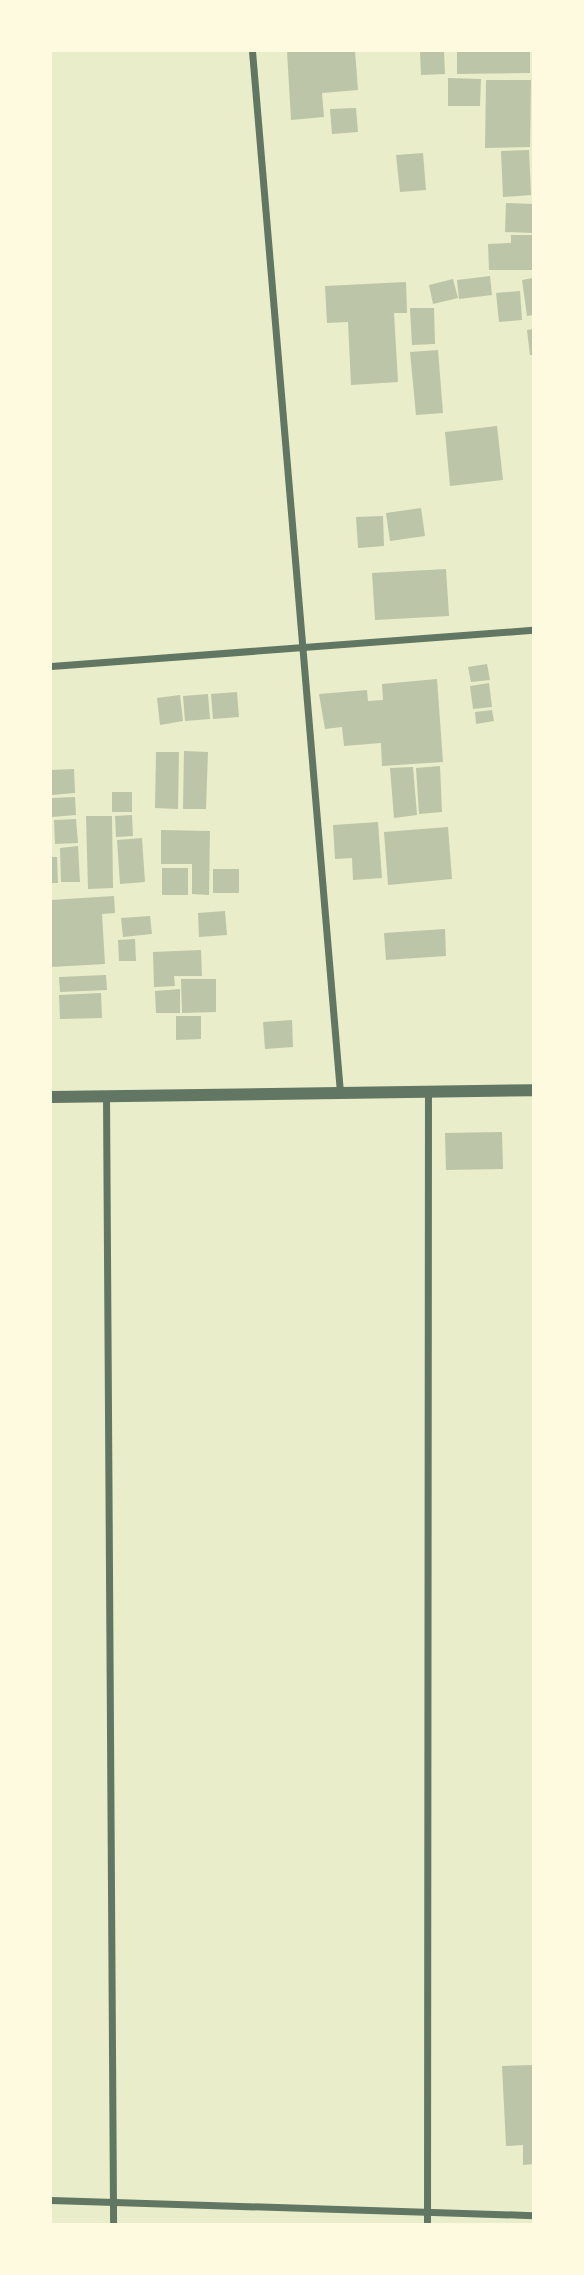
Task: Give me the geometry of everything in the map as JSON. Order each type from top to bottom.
[{"type":"street","points":[[252,51],[300,649],[340,1092]]},
{"type":"street","points":[[51,666],[533,630]]},
{"type":"street","points":[[51,1097],[533,1090]]},
{"type":"street","points":[[427,2224],[428,1092]]},
{"type":"street","points":[[106,1095],[113,2224]]},
{"type":"street","points":[[51,2200],[427,2215],[533,2215]]},
{"type":"building","points":[[287,51],[355,51],[358,90],[322,93],[324,117],[291,120]]},
{"type":"building","points":[[420,51],[444,51],[445,74],[421,75]]},
{"type":"building","points":[[457,51],[530,51],[530,73],[457,74]]},
{"type":"building","points":[[448,78],[481,79],[480,106],[448,106]]},
{"type":"building","points":[[486,80],[531,80],[530,147],[485,148]]},
{"type":"building","points":[[356,108],[358,132],[332,134],[330,109]]},
{"type":"building","points":[[529,150],[531,195],[503,197],[501,151]]},
{"type":"building","points":[[423,153],[426,190],[400,192],[396,155]]},
{"type":"building","points":[[506,203],[533,204],[532,233],[505,232]]},
{"type":"building","points":[[511,235],[532,235],[532,270],[489,270],[488,244],[511,243]]},
{"type":"building","points":[[490,276],[492,295],[459,299],[457,280]]},
{"type":"building","points":[[533,278],[533,315],[527,316],[522,280]]},
{"type":"building","points":[[453,279],[458,298],[433,304],[429,285]]},
{"type":"building","points":[[406,282],[407,313],[394,313],[398,382],[351,385],[348,322],[327,323],[325,286]]},
{"type":"building","points":[[520,291],[522,320],[499,322],[496,293]]},
{"type":"building","points":[[410,308],[434,308],[435,344],[412,345]]},
{"type":"building","points":[[533,329],[533,355],[530,355],[527,330]]},
{"type":"building","points":[[438,350],[443,413],[416,415],[410,352]]},
{"type":"building","points":[[497,426],[503,480],[450,486],[445,432]]},
{"type":"building","points":[[421,508],[425,536],[390,541],[386,513]]},
{"type":"building","points":[[383,516],[384,546],[358,548],[356,517]]},
{"type":"building","points":[[446,569],[449,616],[375,620],[372,573]]},
{"type":"building","points":[[487,664],[490,680],[471,682],[468,667]]},
{"type":"building","points":[[437,679],[443,762],[382,766],[381,743],[344,746],[342,727],[325,729],[319,694],[367,690],[368,701],[383,700],[382,684]]},
{"type":"building","points":[[489,683],[492,707],[473,709],[470,686]]},
{"type":"building","points":[[237,692],[239,717],[213,719],[211,694]]},
{"type":"building","points":[[208,694],[210,719],[185,721],[183,696]]},
{"type":"building","points":[[180,695],[183,721],[160,725],[157,698]]},
{"type":"building","points":[[492,710],[494,721],[476,724],[475,712]]},
{"type":"building","points":[[184,751],[208,752],[206,809],[183,809]]},
{"type":"building","points":[[156,752],[179,752],[178,809],[155,808]]},
{"type":"building","points":[[440,766],[442,812],[419,814],[416,768]]},
{"type":"building","points":[[413,767],[417,815],[394,818],[390,768]]},
{"type":"building","points":[[74,769],[75,793],[52,795],[51,770]]},
{"type":"building","points":[[112,792],[132,792],[132,812],[112,812]]},
{"type":"building","points":[[75,797],[76,815],[52,817],[52,798]]},
{"type":"building","points":[[132,815],[133,836],[116,837],[115,816]]},
{"type":"building","points":[[86,816],[112,816],[113,888],[88,889]]},
{"type":"building","points":[[76,819],[78,843],[55,844],[54,820]]},
{"type":"building","points":[[378,822],[382,878],[353,880],[352,858],[335,859],[333,825]]},
{"type":"building","points":[[448,827],[452,879],[388,885],[384,832]]},
{"type":"building","points":[[161,830],[210,831],[209,895],[192,894],[192,864],[161,864]]},
{"type":"building","points":[[142,838],[145,882],[120,884],[117,840]]},
{"type":"building","points":[[78,846],[80,882],[61,882],[60,848]]},
{"type":"building","points":[[51,857],[57,857],[58,883],[51,883]]},
{"type":"building","points":[[162,868],[188,868],[188,895],[162,895]]},
{"type":"building","points":[[213,869],[239,869],[239,893],[213,893]]},
{"type":"building","points":[[114,896],[115,913],[102,914],[105,964],[51,967],[51,900]]},
{"type":"building","points":[[225,911],[227,935],[199,937],[198,913]]},
{"type":"building","points":[[150,916],[152,934],[123,937],[121,918]]},
{"type":"building","points":[[445,929],[446,956],[386,960],[384,933]]},
{"type":"building","points":[[135,939],[136,961],[119,961],[118,940]]},
{"type":"building","points":[[201,950],[202,976],[174,976],[175,986],[154,987],[153,952]]},
{"type":"building","points":[[106,975],[107,990],[60,992],[59,977]]},
{"type":"building","points":[[181,979],[216,979],[216,1012],[182,1013]]},
{"type":"building","points":[[180,989],[180,1013],[156,1013],[155,991]]},
{"type":"building","points":[[101,993],[102,1018],[60,1019],[59,995]]},
{"type":"building","points":[[176,1016],[201,1016],[201,1039],[176,1040]]},
{"type":"building","points":[[292,1020],[293,1047],[265,1049],[263,1022]]},
{"type":"building","points":[[502,1132],[503,1169],[446,1170],[445,1133]]},
{"type":"building","points":[[533,2065],[533,2164],[523,2165],[523,2145],[506,2146],[502,2066]]}]
